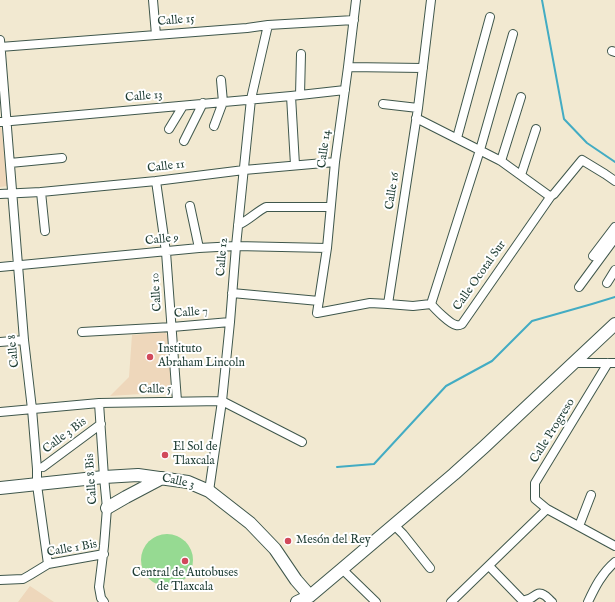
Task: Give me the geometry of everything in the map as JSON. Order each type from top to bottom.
[{"type":"main road","points":[[296,602],[308,599],[454,474],[615,324]]},
{"type":"main road","name":"Calle 3","points":[[3,490],[104,477],[138,475],[188,482],[209,491],[250,523],[274,549],[308,599]]},
{"type":"main road","points":[[107,508],[162,478]]},
{"type":"street","points":[[153,0],[156,35]]},
{"type":"street","name":"Calle 14","points":[[319,301],[327,248],[335,162],[356,0]]},
{"type":"street","name":"Calle 16","points":[[388,304],[424,68],[432,0]]},
{"type":"street","points":[[457,138],[490,17]]},
{"type":"street","name":"Calle 15","points":[[0,44],[156,35],[268,25],[354,20]]},
{"type":"street","name":"Calle 12","points":[[209,491],[222,401],[251,99],[268,25]]},
{"type":"street","points":[[232,294],[319,301],[317,313],[370,303],[413,306],[431,304],[480,150],[514,34]]},
{"type":"street","name":"Calle 8","points":[[0,44],[3,122],[10,162],[24,340],[32,409],[37,485],[48,564]]},
{"type":"street","points":[[300,95],[301,54]]},
{"type":"street","points":[[348,67],[424,68]]},
{"type":"street","points":[[214,126],[223,102],[220,80]]},
{"type":"street","name":"Calle 13","points":[[3,122],[345,90]]},
{"type":"street","points":[[291,96],[295,165]]},
{"type":"street","points":[[501,161],[521,97]]},
{"type":"street","points":[[184,141],[203,104]]},
{"type":"street","points":[[383,104],[418,108]]},
{"type":"street","points":[[169,129],[183,106]]},
{"type":"street","points":[[416,118],[501,161],[551,196]]},
{"type":"street","points":[[521,175],[536,129]]},
{"type":"street","points":[[10,162],[62,158]]},
{"type":"street","name":"Calle Ocotal Sur","points":[[431,304],[455,325],[462,324],[551,196],[582,160],[615,181]]},
{"type":"street","name":"Calle 11","points":[[0,194],[41,192],[156,181],[244,170],[335,162]]},
{"type":"street","name":"Calle 10","points":[[156,181],[166,252],[177,401]]},
{"type":"street","points":[[41,192],[45,231]]},
{"type":"street","points":[[190,206],[199,248]]},
{"type":"street","points":[[238,225],[246,222],[266,207],[330,207]]},
{"type":"street","points":[[593,256],[615,228]]},
{"type":"street","points":[[579,287],[615,238]]},
{"type":"street","name":"Calle 9","points":[[0,267],[199,248],[236,246],[327,248]]},
{"type":"street","points":[[607,283],[615,270]]},
{"type":"street","name":"Calle 7","points":[[82,332],[230,322]]},
{"type":"street","points":[[0,342],[24,340]]},
{"type":"street","points":[[574,363],[612,363]]},
{"type":"street","name":"Calle Progreso","points":[[547,509],[535,499],[535,483],[612,363]]},
{"type":"street","name":"Calle 5","points":[[0,412],[99,403],[222,401],[302,442]]},
{"type":"street","name":"Calle 8 Bis","points":[[99,403],[107,508],[104,554]]},
{"type":"street","name":"Calle 3 Bis","points":[[43,468],[101,424]]},
{"type":"street","points":[[579,526],[591,495]]},
{"type":"street","points":[[451,602],[547,509],[615,546]]},
{"type":"street","points":[[394,525],[430,568]]},
{"type":"street","name":"Calle 1 Bis","points":[[0,580],[23,579],[48,564],[104,554],[99,587],[101,598],[104,602]]},
{"type":"street","points":[[588,602],[603,573],[615,562]]},
{"type":"street","points":[[489,566],[522,600],[531,600],[539,593],[543,594],[552,602]]},
{"type":"street","points":[[342,569],[376,602]]},
{"type":"shaded area","points":[[0,124],[8,186],[0,187]]},
{"type":"shaded area","name":"Instituto Abraham Lincoln","points":[[165,332],[168,337],[171,392],[110,396],[129,377],[132,335]]},
{"type":"shaded area","points":[[30,586],[54,602],[18,602]]},
{"type":"green space","points":[[167,534],[177,536],[185,542],[191,550],[193,560],[191,570],[185,578],[177,584],[167,586],[157,584],[149,578],[143,570],[141,560],[143,550],[149,542],[157,536]]},
{"type":"waterway","points":[[542,0],[564,119],[587,143],[615,162]]},
{"type":"waterway","points":[[337,467],[374,464],[446,386],[492,361],[532,321],[615,297]]},
{"type":"place","name":"Instituto Abraham Lincoln","points":[[150,357]]},
{"type":"place","name":"El Sol de Tlaxcala","points":[[165,455]]},
{"type":"place","name":"Mesón del Rey","points":[[288,541]]},
{"type":"place","name":"Central de Autobuses de Tlaxcala","points":[[185,561]]}]
